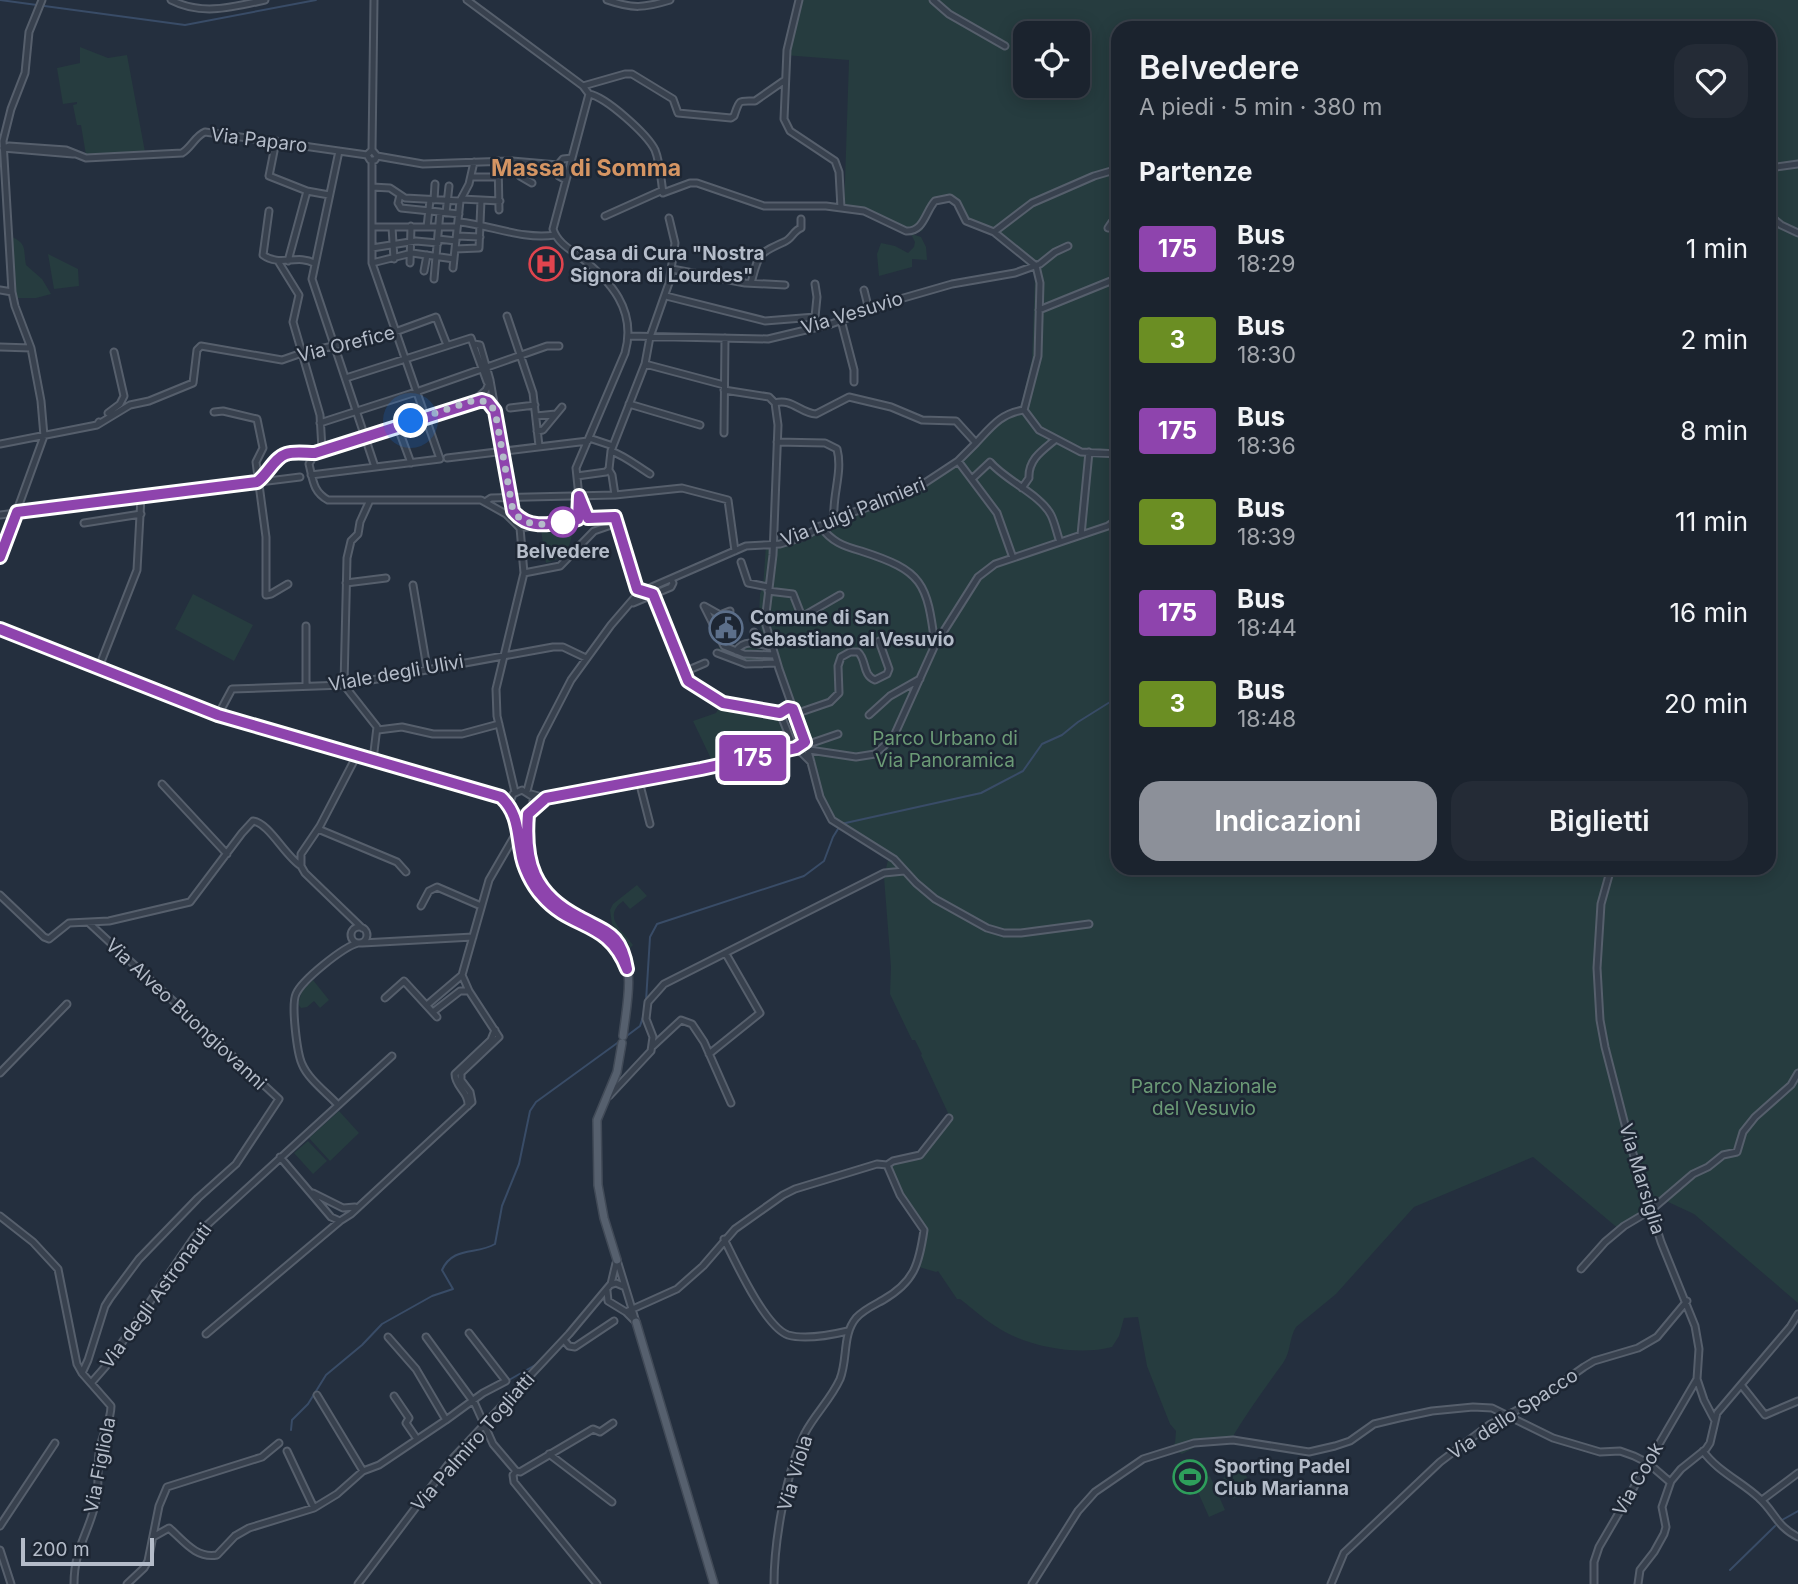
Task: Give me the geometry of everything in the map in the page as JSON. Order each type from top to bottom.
[{"type":"main road","points":[[531,811],[527,854],[539,882],[568,911],[610,932],[622,947],[627,969],[617,1072],[597,1120],[598,1185],[604,1218],[617,1260]]},
{"type":"main road","points":[[514,813],[521,852],[529,875],[542,897],[562,913],[606,936],[619,952],[627,969]]},
{"type":"main road","points":[[636,1322],[714,1584]]},
{"type":"street","points":[[0,557],[44,436],[41,401],[31,348],[12,292],[3,203],[1,147],[2,133],[25,73],[31,23],[42,0]]},
{"type":"street","points":[[171,0],[189,8],[207,10],[265,0]]},
{"type":"street","points":[[374,0],[369,153],[374,158],[423,164],[512,161],[558,165],[564,159],[572,158]]},
{"type":"street","points":[[467,0],[583,86],[589,94],[620,113],[642,134],[655,150],[663,191]]},
{"type":"street","points":[[607,0],[638,8],[670,0]]},
{"type":"street","points":[[799,0],[787,50],[784,116],[786,125],[793,133],[835,161],[839,172],[841,208]]},
{"type":"street","points":[[933,0],[949,14],[1004,46]]},
{"type":"street","points":[[583,86],[601,79],[632,74],[673,99],[678,113],[732,118],[739,102],[755,102],[785,80]]},
{"type":"street","points":[[578,519],[576,468],[625,353],[629,336],[617,292],[604,277],[555,235],[554,223],[589,94]]},
{"type":"street","name":"Via Paparo","points":[[1,147],[86,158],[182,153],[205,132],[369,153]]},
{"type":"street","points":[[276,141],[269,176],[307,191],[330,195]]},
{"type":"street","points":[[340,151],[312,279],[375,467]]},
{"type":"street","points":[[374,158],[372,263],[416,392],[443,458]]},
{"type":"street","points":[[498,161],[499,210]]},
{"type":"street","points":[[512,161],[520,176],[532,183]]},
{"type":"street","points":[[453,268],[461,200],[474,162]]},
{"type":"street","points":[[1776,167],[1798,164]]},
{"type":"street","points":[[558,165],[559,176],[566,180]]},
{"type":"street","points":[[994,232],[1032,203],[1111,171]]},
{"type":"street","points":[[471,177],[499,177]]},
{"type":"street","points":[[605,216],[663,191],[697,183],[764,206],[864,211],[906,231],[912,231],[921,225],[935,201],[950,198],[957,203],[966,221],[994,232],[1035,266],[1040,283],[1038,356],[1024,410]]},
{"type":"street","points":[[427,227],[435,184]]},
{"type":"street","points":[[434,279],[439,227],[449,186]]},
{"type":"street","points":[[372,187],[390,188],[417,201],[429,211],[460,214]]},
{"type":"street","points":[[288,261],[307,191]]},
{"type":"street","points":[[400,195],[398,203],[401,208],[417,201],[500,201]]},
{"type":"street","points":[[455,248],[477,250],[481,200]]},
{"type":"street","points":[[269,211],[263,255],[278,261],[309,260],[314,263]]},
{"type":"street","points":[[615,495],[609,470],[612,449],[645,364],[650,337],[666,296],[672,269],[675,243],[669,218]]},
{"type":"street","points":[[751,283],[761,256],[771,246],[788,240],[801,228],[801,219]]},
{"type":"street","points":[[1776,221],[1798,233]]},
{"type":"street","points":[[372,227],[480,224],[518,234],[543,237],[555,235]]},
{"type":"street","points":[[1108,228],[1111,224]]},
{"type":"street","points":[[410,263],[411,226]]},
{"type":"street","points":[[392,227],[394,259]]},
{"type":"street","points":[[372,248],[480,237]]},
{"type":"street","name":"Via Vesuvio","points":[[629,336],[768,339],[841,320],[952,284],[1035,266],[1068,246]]},
{"type":"street","points":[[372,263],[412,253],[454,259]]},
{"type":"street","points":[[424,271],[427,255]]},
{"type":"street","points":[[278,261],[299,295],[293,322],[320,423],[322,449]]},
{"type":"street","points":[[672,269],[751,283],[785,285]]},
{"type":"street","points":[[1039,310],[1111,281]]},
{"type":"street","points":[[815,284],[816,327]]},
{"type":"street","points":[[0,290],[12,292]]},
{"type":"street","points":[[864,290],[869,310]]},
{"type":"street","points":[[666,296],[765,321],[816,317]]},
{"type":"street","points":[[507,316],[533,393],[539,446]]},
{"type":"street","name":"Via Orefice","points":[[97,425],[130,405],[149,401],[193,383],[197,350],[201,346],[282,360],[396,332],[436,317],[447,345]]},
{"type":"street","points":[[841,320],[854,370],[854,383]]},
{"type":"street","points":[[346,378],[471,338],[489,384],[513,511],[521,520],[535,526]]},
{"type":"street","points":[[724,433],[726,338]]},
{"type":"street","points":[[0,346],[31,348]]},
{"type":"street","points":[[320,423],[547,346],[559,346]]},
{"type":"street","points":[[0,444],[97,425],[123,400],[114,352]]},
{"type":"street","points":[[645,364],[724,388],[769,397],[775,403],[778,425],[773,545],[765,622],[827,814],[894,859],[935,899],[973,921],[1004,933],[1089,924]]},
{"type":"street","points":[[475,400],[489,384]]},
{"type":"street","points":[[775,403],[791,402],[804,411],[816,414],[849,397],[855,397],[891,407],[922,420],[956,421],[976,443],[996,421],[1011,412],[1024,410]]},
{"type":"street","points":[[309,464],[315,453],[322,449],[475,400],[488,402],[495,411]]},
{"type":"street","points":[[629,404],[700,425]]},
{"type":"street","points":[[510,408],[535,405]]},
{"type":"street","points":[[537,431],[544,430],[562,407]]},
{"type":"street","points":[[1024,410],[1039,430],[1081,452],[1111,454]]},
{"type":"street","points":[[214,412],[223,411],[257,419],[263,448],[256,462],[266,537],[266,595],[288,583]]},
{"type":"street","points":[[536,416],[556,414]]},
{"type":"street","points":[[397,425],[411,463]]},
{"type":"street","points":[[1022,488],[1029,478],[1032,461],[1056,439]]},
{"type":"street","points":[[311,475],[589,440],[612,449],[650,474]]},
{"type":"street","points":[[777,442],[825,443],[837,449],[838,481],[833,499],[834,519]]},
{"type":"street","name":"Via Luigi Palmieri","points":[[645,590],[746,546],[773,545],[803,537],[834,519],[911,492],[958,461],[976,443]]},
{"type":"street","points":[[1081,535],[1089,452]]},
{"type":"street","points":[[298,453],[305,457],[309,464],[316,492],[328,500],[476,500],[506,514],[520,528],[523,573],[496,689],[499,724],[514,793],[509,805]]},
{"type":"street","points":[[257,482],[283,455],[315,453]]},
{"type":"street","points":[[958,461],[997,513],[1013,558]]},
{"type":"street","points":[[973,478],[990,462],[1050,513],[1060,542]]},
{"type":"street","points":[[577,476],[609,470]]},
{"type":"street","points":[[0,515],[300,477]]},
{"type":"street","points":[[485,502],[491,498],[615,495],[682,488],[728,500],[735,551]]},
{"type":"street","points":[[579,496],[588,518]]},
{"type":"street","points":[[99,667],[137,570],[141,497]]},
{"type":"street","points":[[370,500],[360,522],[358,534],[351,541],[347,558],[344,685],[378,730],[373,760]]},
{"type":"street","points":[[506,514],[513,511]]},
{"type":"street","points":[[84,523],[141,513]]},
{"type":"street","points":[[520,528],[614,516],[637,589],[630,605]]},
{"type":"street","points":[[523,573],[561,566],[594,531],[617,523]]},
{"type":"street","points":[[806,746],[856,757],[880,751],[893,738],[935,645],[978,577],[995,564],[1111,524]]},
{"type":"street","points":[[820,527],[838,544],[903,566],[915,576],[930,606],[935,645]]},
{"type":"street","points":[[741,562],[748,583],[793,594],[802,617],[840,595]]},
{"type":"street","points":[[346,583],[386,578]]},
{"type":"street","points":[[531,811],[534,800],[529,793],[541,738],[571,680],[618,616],[630,605],[671,587],[671,579]]},
{"type":"street","points":[[413,585],[427,668]]},
{"type":"street","points":[[637,589],[653,594],[688,681],[723,703],[780,713],[788,708],[794,712],[830,702],[839,693],[838,666],[841,657],[850,652],[858,652],[862,656],[870,678],[875,680],[887,674],[889,669],[879,641]]},
{"type":"street","points":[[720,615],[704,606],[724,646],[751,655],[775,655]]},
{"type":"street","points":[[717,632],[720,615],[730,611]]},
{"type":"street","points":[[306,626],[306,686]]},
{"type":"street","points":[[0,629],[218,715],[501,797],[514,813],[520,816],[531,811],[546,798]]},
{"type":"street","points":[[754,632],[758,644]]},
{"type":"street","points":[[736,651],[743,644],[772,647]]},
{"type":"street","name":"Viale degli Ulivi","points":[[218,715],[232,689],[344,685],[427,668],[559,647],[586,658]]},
{"type":"street","points":[[717,653],[746,664],[777,663]]},
{"type":"street","points":[[684,672],[705,663]]},
{"type":"street","points":[[869,715],[890,696],[920,679]]},
{"type":"street","points":[[780,713],[789,737],[811,762]]},
{"type":"street","points":[[378,730],[402,727],[433,734],[462,734],[499,724]]},
{"type":"street","points":[[786,727],[792,730],[798,724]]},
{"type":"street","points":[[789,737],[794,731],[801,732]]},
{"type":"street","points":[[501,797],[514,793],[529,793],[546,798],[639,782],[806,746],[838,734]]},
{"type":"street","points":[[301,866],[301,854],[318,829],[357,755]]},
{"type":"street","points":[[639,782],[649,824]]},
{"type":"street","points":[[162,785],[227,854]]},
{"type":"street","points":[[0,895],[47,939],[66,924],[124,919],[187,904],[249,824],[256,821],[262,824],[286,855],[301,866],[350,917],[379,942]]},
{"type":"street","points":[[318,829],[397,862],[406,873]]},
{"type":"street","points":[[427,1006],[462,975],[489,880],[518,830]]},
{"type":"street","points":[[503,856],[513,850],[521,852]]},
{"type":"street","points":[[884,873],[894,859]]},
{"type":"street","points":[[603,1102],[652,1051],[653,1037],[646,1018],[648,1002],[664,984],[884,873],[904,871]]},
{"type":"street","name":"Via Marsiglia","points":[[1609,875],[1601,904],[1597,968],[1600,1020],[1620,1107],[1651,1210],[1661,1242],[1687,1301],[1698,1343],[1697,1379],[1714,1419]]},
{"type":"street","points":[[421,906],[429,891],[437,887],[481,906]]},
{"type":"street","points":[[350,917],[352,934],[360,943]]},
{"type":"street","name":"Via Alveo Buongiovanni","points":[[82,1373],[104,1306],[139,1259],[198,1198],[236,1164],[279,1099],[89,923]]},
{"type":"street","points":[[338,1105],[305,1070],[302,1063],[294,999],[300,988],[342,948],[352,934],[362,928]]},
{"type":"street","points":[[342,948],[366,940],[367,933]]},
{"type":"street","points":[[360,943],[473,937]]},
{"type":"street","points":[[709,1054],[760,1013],[726,954]]},
{"type":"street","points":[[206,1334],[346,1218],[472,1102],[472,1096],[460,1076],[499,1037],[469,991],[462,975]]},
{"type":"street","points":[[385,998],[404,981],[435,1014],[461,990],[469,991]]},
{"type":"street","points":[[449,988],[447,993],[453,996]]},
{"type":"street","points":[[0,1073],[67,1004]]},
{"type":"street","points":[[653,1046],[681,1020],[692,1024],[709,1054],[730,1102]]},
{"type":"street","name":"Via degli Astronauti","points":[[92,1382],[106,1366],[195,1236],[392,1056]]},
{"type":"street","points":[[1581,1269],[1614,1234],[1651,1210],[1693,1174],[1708,1167],[1723,1155],[1737,1152],[1743,1132],[1755,1117],[1791,1085],[1798,1073]]},
{"type":"street","points":[[617,1260],[607,1297],[614,1304],[629,1309],[677,1289],[703,1266],[724,1239],[748,1219],[795,1189],[877,1164],[887,1165],[920,1155],[949,1118]]},
{"type":"street","points":[[280,1157],[331,1217],[340,1221]]},
{"type":"street","points":[[724,1239],[748,1287],[780,1330],[788,1335],[808,1336],[848,1331],[857,1317],[905,1286],[919,1259],[924,1230],[900,1195],[887,1165]]},
{"type":"street","points":[[311,1192],[344,1208],[358,1206]]},
{"type":"street","points":[[0,1216],[33,1242],[58,1269],[77,1364],[82,1373]]},
{"type":"street","points":[[617,1260],[629,1309],[636,1322]]},
{"type":"street","points":[[609,1287],[616,1283],[623,1286]]},
{"type":"street","name":"Via Palmiro Togliatti","points":[[358,1584],[453,1458],[564,1340],[609,1287]]},
{"type":"street","points":[[594,1305],[624,1303],[627,1296]]},
{"type":"street","name":"Via dello Spacco","points":[[1331,1584],[1344,1552],[1440,1462],[1489,1425],[1540,1398],[1594,1361],[1638,1348],[1660,1335],[1687,1301]]},
{"type":"street","points":[[1638,1584],[1640,1570],[1664,1534],[1662,1507],[1671,1482],[1681,1469],[1710,1443],[1717,1413],[1795,1326],[1798,1314]]},
{"type":"street","points":[[564,1340],[569,1346],[575,1347],[614,1321]]},
{"type":"street","name":"Via Viola","points":[[774,1584],[778,1532],[793,1465],[808,1429],[830,1398],[841,1376],[848,1331]]},
{"type":"street","points":[[153,1536],[169,1528],[203,1555],[217,1555],[235,1536],[249,1528],[314,1508],[337,1494],[363,1471],[379,1465],[506,1381],[469,1333]]},
{"type":"street","points":[[388,1337],[416,1369],[446,1420]]},
{"type":"street","points":[[426,1337],[473,1401],[493,1444],[516,1471],[520,1472],[593,1429],[600,1432],[613,1423]]},
{"type":"street","name":"Via Figliola","points":[[74,1584],[78,1548],[95,1505],[100,1449],[111,1410],[106,1398],[82,1373]]},
{"type":"street","name":"Via Cook","points":[[1594,1584],[1597,1552],[1697,1379]]},
{"type":"street","points":[[1742,1386],[1765,1415],[1798,1401]]},
{"type":"street","points":[[317,1395],[363,1471]]},
{"type":"street","points":[[394,1396],[409,1418],[406,1423],[417,1439]]},
{"type":"street","points":[[1032,1584],[1078,1511],[1095,1492],[1143,1459],[1204,1441],[1233,1440],[1309,1452],[1350,1441],[1374,1424],[1432,1411],[1492,1408],[1553,1438],[1600,1452],[1627,1453],[1648,1462],[1671,1482]]},
{"type":"street","points":[[0,1526],[55,1443]]},
{"type":"street","points":[[127,1584],[148,1561],[159,1506],[167,1487],[262,1457],[279,1443]]},
{"type":"street","points":[[287,1451],[314,1508]]},
{"type":"street","points":[[1703,1451],[1762,1500],[1778,1524],[1798,1537]]},
{"type":"street","points":[[550,1454],[612,1502]]},
{"type":"street","points":[[516,1471],[513,1475],[514,1482],[597,1584]]},
{"type":"street","points":[[1762,1500],[1798,1473]]},
{"type":"street","points":[[0,1550],[11,1584]]},
{"type":"green space","name":"Parco Nazionale del Vesuvio","points":[[796,0],[1798,0],[1798,1303],[1694,1214],[1664,1200],[1620,1230],[1533,1157],[1414,1207],[1336,1294],[1296,1327],[1286,1359],[1230,1441],[1207,1441],[1182,1454],[1171,1449],[1175,1443],[1176,1431],[1170,1424],[1147,1366],[1138,1317],[1124,1318],[1119,1336],[1112,1347],[1085,1351],[1039,1345],[995,1326],[957,1299],[938,1271],[919,1267],[915,1260],[919,1248],[920,1227],[887,1167],[920,1152],[949,1115],[922,1054],[915,1040],[912,1040],[890,994],[891,967],[884,877],[888,860],[883,854],[826,818],[814,791],[802,745],[772,661],[745,661],[721,653],[718,648],[722,647],[741,657],[771,658],[769,653],[740,651],[741,648],[745,649],[744,645],[754,644],[753,647],[765,651],[767,648],[756,633],[759,637],[762,636],[760,594],[763,587],[766,545],[770,543],[770,537],[781,540],[801,536],[831,517],[920,485],[953,463],[993,422],[1021,405],[1032,359],[1035,275],[1002,240],[969,226],[954,205],[945,201],[937,202],[930,211],[922,231],[912,234],[921,237],[926,247],[927,260],[912,259],[912,267],[879,276],[877,254],[881,243],[908,253],[915,242],[911,234],[873,216],[844,212],[849,60],[784,55]]},
{"type":"green space","points":[[80,47],[108,58],[127,55],[145,152],[86,155],[81,125],[77,125],[73,105],[77,102],[63,104],[57,68],[80,63]]},
{"type":"green space","points":[[10,236],[22,244],[26,265],[42,279],[51,294],[36,298],[16,298]]},
{"type":"green space","points":[[48,254],[78,269],[79,286],[54,289]]},
{"type":"green space","points":[[574,523],[568,549],[560,557],[546,563],[541,530]]},
{"type":"green space","points":[[193,594],[253,625],[234,661],[175,629]]},
{"type":"green space","points":[[721,704],[779,714],[792,747],[714,765],[693,721],[716,713]]},
{"type":"green space","points":[[637,885],[647,896],[630,909],[623,901],[614,913],[619,929],[633,945],[630,948],[612,924],[610,910],[613,904]]},
{"type":"green space","points":[[313,980],[329,1000],[320,1008],[314,1001],[301,1008],[298,1004],[302,991]]},
{"type":"green space","points":[[339,1111],[359,1133],[330,1161],[309,1138]]},
{"type":"green space","points":[[308,1141],[327,1161],[313,1174],[294,1153]]},
{"type":"green space","points":[[1243,1469],[1253,1490],[1233,1499],[1223,1478]]},
{"type":"green space","points":[[1210,1476],[1225,1510],[1209,1517],[1194,1483]]},
{"type":"waterway","points":[[0,0],[185,25],[316,0]]},
{"type":"waterway","points":[[646,1001],[650,937],[657,924],[804,876],[824,861],[841,824],[981,793],[1023,771],[1042,744],[1062,735],[1111,701]]},
{"type":"waterway","points":[[624,1038],[640,1026],[644,1014]]},
{"type":"waterway","points":[[291,1430],[292,1420],[308,1404],[326,1375],[382,1324],[432,1296],[453,1289],[442,1270],[452,1257],[495,1244],[502,1206],[519,1164],[530,1111],[536,1102],[620,1041]]},
{"type":"waterway","points":[[509,1380],[537,1364]]},
{"type":"waterway","points":[[1782,1520],[1798,1511]]},
{"type":"waterway","points":[[1730,1570],[1775,1526]]},
{"type":"bus line","name":"175","points":[[0,557],[17,512],[257,482],[280,457],[288,453],[315,453],[475,400],[482,400],[488,402],[495,411],[513,511],[516,515],[535,526],[578,519],[579,496],[588,518],[615,517],[637,589],[653,594],[688,681],[723,703],[780,713],[788,708],[793,709],[805,742],[796,748],[701,769],[546,798],[528,814],[527,854],[539,882],[568,911],[610,932],[622,947],[627,969],[619,952],[606,936],[562,913],[542,897],[522,858],[514,813],[501,797],[218,715],[0,629]]},
{"type":"place","name":"Casa di Cura \"Nostra Signora di Lourdes\"","points":[[546,264]]},
{"type":"place","name":"Belvedere","points":[[563,522]]},
{"type":"place","name":"Comune di San Sebastiano al Vesuvio","points":[[726,628]]},
{"type":"place","name":"Sporting Padel Club Marianna","points":[[1190,1477]]},
{"type":"district","name":"Massa di Somma","points":[[586,168]]},
{"type":"route","points":[[411,421],[475,400],[488,402],[495,411],[513,511],[521,520],[535,526],[563,522]]},
{"type":"park label","name":"Parco Urbano di Via Panoramica","points":[[945,749]]}]
